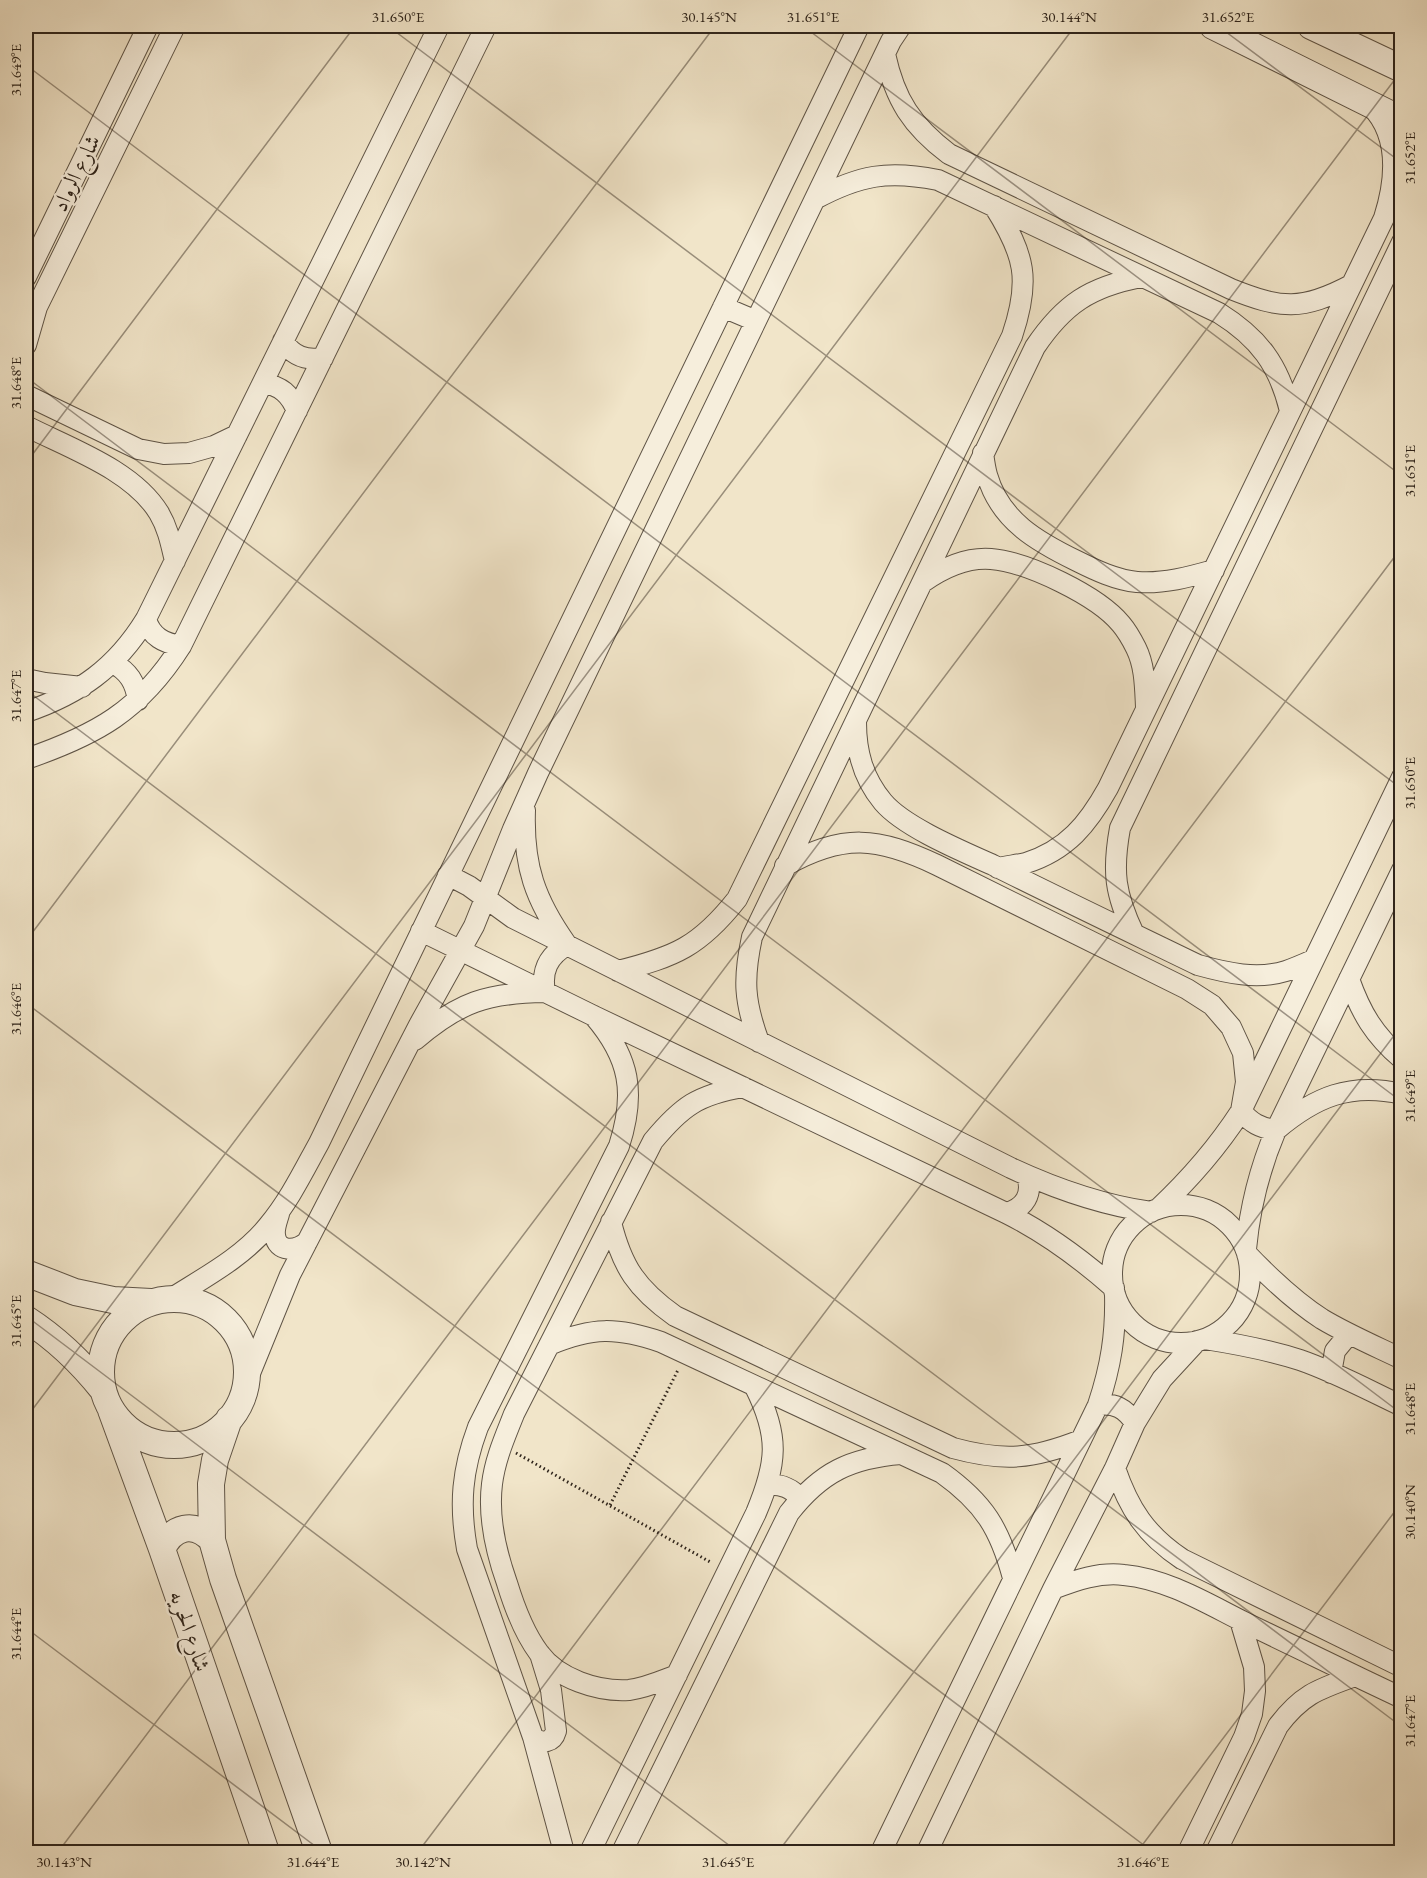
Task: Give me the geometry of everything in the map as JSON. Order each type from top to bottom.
[{"type":"street","name":"شارع الرواد","points":[[26,277],[148,26]]},
{"type":"street","name":"شارع الرواد","points":[[26,345],[31,307],[175,26]]},
{"type":"street","points":[[26,712],[82,687],[113,663],[131,642],[146,619],[439,26]]},
{"type":"street","points":[[26,759],[101,728],[138,700],[154,684],[181,646],[486,26]]},
{"type":"street","points":[[229,1419],[214,1432],[197,1441],[178,1445],[158,1443],[140,1437],[123,1425],[107,1400],[101,1368],[105,1347],[116,1328],[131,1312],[161,1300],[239,1254],[268,1227],[294,1189],[319,1143],[859,26]]},
{"type":"street","points":[[319,1852],[223,1579],[212,1540],[211,1484],[215,1460],[229,1419],[240,1402],[279,1300],[408,1046],[461,951],[486,899],[525,801],[885,54],[901,26]]},
{"type":"street","points":[[1213,26],[1401,120]]},
{"type":"street","points":[[1311,26],[1398,64]]},
{"type":"street","points":[[885,54],[900,101],[913,122],[924,134],[950,154],[1230,289],[1255,298],[1279,304],[1304,304],[1329,297],[1351,285]]},
{"type":"street","points":[[998,868],[1026,863],[1052,851],[1076,835],[1094,813],[1351,285],[1393,218],[1390,198],[1394,177],[1393,156],[1389,136],[1381,116],[1368,103]]},
{"type":"street","points":[[938,180],[938,167],[950,154]]},
{"type":"street","points":[[815,199],[837,187],[862,178],[887,174],[913,175],[938,180],[1219,313],[1237,324],[1266,354],[1281,381],[1290,411]]},
{"type":"street","points":[[618,971],[665,957],[690,945],[719,921],[737,898],[1012,336],[1021,310],[1023,283],[1020,256],[1010,231],[994,206]]},
{"type":"street","points":[[1134,934],[1122,909],[1116,882],[1115,855],[1120,828],[1401,242]]},
{"type":"street","points":[[759,1042],[750,1016],[746,981],[746,963],[752,937],[1035,347],[1049,326],[1090,292],[1115,282],[1141,277]]},
{"type":"street","points":[[1219,313],[1229,303],[1230,289]]},
{"type":"street","points":[[723,307],[756,321]]},
{"type":"street","points":[[1012,336],[1023,335],[1035,347]]},
{"type":"street","points":[[283,341],[296,355],[314,360],[322,358]]},
{"type":"street","points":[[263,383],[281,388],[293,402],[297,411]]},
{"type":"street","points":[[26,395],[138,449],[164,453],[189,453],[214,446],[237,435]]},
{"type":"street","points":[[26,426],[125,476],[144,493],[159,513],[170,536],[175,561]]},
{"type":"street","points":[[125,476],[131,473],[138,462],[138,449]]},
{"type":"street","points":[[983,453],[987,475],[997,498],[1011,518],[1029,535],[1065,555],[1112,576],[1136,582],[1161,582],[1214,570]]},
{"type":"street","points":[[1015,563],[1014,556],[1018,543],[1029,535]]},
{"type":"street","points":[[921,584],[941,569],[965,561],[990,559],[1015,563],[1072,588],[1099,604],[1121,624],[1137,650],[1145,679],[1146,710]]},
{"type":"street","points":[[1099,604],[1104,601],[1111,590],[1112,576]]},
{"type":"street","points":[[146,619],[149,628],[157,638],[168,644],[181,646]]},
{"type":"street","points":[[113,663],[123,668],[131,677],[138,700]]},
{"type":"street","points":[[26,679],[82,687]]},
{"type":"street","points":[[856,718],[856,742],[860,764],[870,785],[884,804],[902,818],[948,844],[1198,965],[1226,973],[1255,976],[1285,972],[1312,960]]},
{"type":"street","points":[[881,1852],[1098,1405],[1113,1350],[1116,1322],[1112,1270],[1116,1252],[1124,1236],[1136,1222],[1155,1211],[1212,1154],[1240,1111],[1401,777]]},
{"type":"street","points":[[525,801],[524,831],[528,862],[536,891],[549,919],[567,945]]},
{"type":"street","points":[[1094,813],[1103,827],[1115,830],[1120,828]]},
{"type":"street","points":[[785,866],[808,853],[833,845],[860,842],[887,845],[937,865],[1187,989],[1212,1005],[1231,1027],[1243,1053],[1246,1082],[1240,1111]]},
{"type":"street","points":[[937,865],[938,852],[948,844]]},
{"type":"street","points":[[421,931],[1006,1213],[1052,1239],[1073,1254],[1114,1291],[1122,1310],[1133,1324],[1163,1341],[1180,1343],[1201,1340],[1220,1331],[1233,1320],[1243,1305],[1249,1288],[1250,1271],[1247,1252],[1248,1219],[1264,1158],[1401,870]]},
{"type":"street","points":[[448,875],[469,886],[513,918],[1027,1176],[1101,1202],[1155,1211],[1175,1206],[1193,1206],[1210,1211],[1231,1227],[1247,1252],[1270,1278],[1294,1299],[1349,1334],[1401,1359]]},
{"type":"street","points":[[737,898],[740,905],[750,912],[762,912]]},
{"type":"street","points":[[545,992],[543,981],[550,959],[567,945]]},
{"type":"street","points":[[1187,989],[1192,987],[1199,976],[1198,965]]},
{"type":"street","points":[[1349,979],[1370,1025],[1385,1045],[1401,1059]]},
{"type":"street","points":[[408,1046],[454,1010],[513,993],[545,992]]},
{"type":"street","points":[[564,1852],[533,1737],[467,1549],[462,1516],[464,1475],[469,1450],[488,1404],[609,1167],[626,1124],[629,1101],[627,1077],[620,1055],[609,1034],[594,1016]]},
{"type":"street","points":[[533,1737],[541,1742],[549,1740],[556,1731],[551,1690],[540,1654],[512,1600],[496,1541],[492,1485],[502,1445],[514,1414],[652,1141],[671,1120],[692,1103],[717,1092],[743,1087]]},
{"type":"street","points":[[1276,1130],[1296,1113],[1340,1092],[1365,1089],[1401,1094]]},
{"type":"street","points":[[1240,1111],[1256,1125],[1276,1130]]},
{"type":"street","points":[[626,1124],[642,1128],[649,1134],[652,1141]]},
{"type":"street","points":[[1006,1213],[1022,1206],[1027,1200],[1030,1184],[1027,1176]]},
{"type":"street","points":[[279,1212],[274,1233],[279,1244],[284,1248],[296,1249],[307,1242]]},
{"type":"street","points":[[611,1222],[626,1266],[655,1302],[675,1316],[953,1448],[978,1455],[1004,1458],[1030,1456],[1056,1450],[1081,1440]]},
{"type":"street","points":[[26,1273],[75,1292],[113,1300],[193,1301],[213,1310],[229,1323],[240,1341],[246,1362],[246,1383]]},
{"type":"street","points":[[661,1342],[661,1331],[664,1325],[675,1316]]},
{"type":"street","name":"شارع الحريه","points":[[26,1319],[59,1343],[81,1363],[107,1400],[162,1549],[266,1852]]},
{"type":"street","points":[[549,1345],[571,1336],[594,1331],[617,1331],[661,1342],[942,1473],[969,1494],[996,1529],[1007,1552],[1013,1578]]},
{"type":"street","points":[[1331,1372],[1335,1351],[1349,1334]]},
{"type":"street","points":[[1201,1340],[1269,1351],[1331,1372],[1401,1406]]},
{"type":"street","points":[[927,1852],[1135,1423],[1162,1379],[1201,1340]]},
{"type":"street","points":[[590,1852],[768,1485],[773,1460],[773,1434],[767,1410],[755,1387]]},
{"type":"street","points":[[1098,1405],[1109,1404],[1120,1407],[1129,1413],[1135,1423]]},
{"type":"street","points":[[942,1473],[954,1460],[953,1448]]},
{"type":"street","points":[[622,1852],[789,1513],[801,1498],[822,1479],[847,1465],[875,1456],[904,1454]]},
{"type":"street","points":[[1115,1468],[1133,1511],[1163,1547],[1227,1582],[1401,1668]]},
{"type":"street","points":[[768,1485],[786,1486],[801,1498]]},
{"type":"street","points":[[162,1549],[172,1534],[189,1528],[206,1533],[212,1540]]},
{"type":"street","points":[[1053,1589],[1075,1580],[1099,1575],[1123,1575],[1147,1579],[1217,1608],[1401,1698]]},
{"type":"street","points":[[1217,1608],[1214,1598],[1218,1588],[1227,1582]]},
{"type":"street","points":[[1188,1852],[1244,1737],[1252,1714],[1255,1691],[1254,1667],[1240,1620]]},
{"type":"street","points":[[540,1654],[558,1671],[580,1682],[604,1689],[629,1690],[677,1675]]},
{"type":"street","points":[[1216,1852],[1267,1747],[1291,1708],[1309,1694],[1355,1676]]},
{"type":"street","points":[[1244,1737],[1258,1736],[1262,1738],[1267,1747]]},
{"type":"path","points":[[610,1505],[686,1354]]},
{"type":"path","points":[[502,1445],[728,1571]]}]
